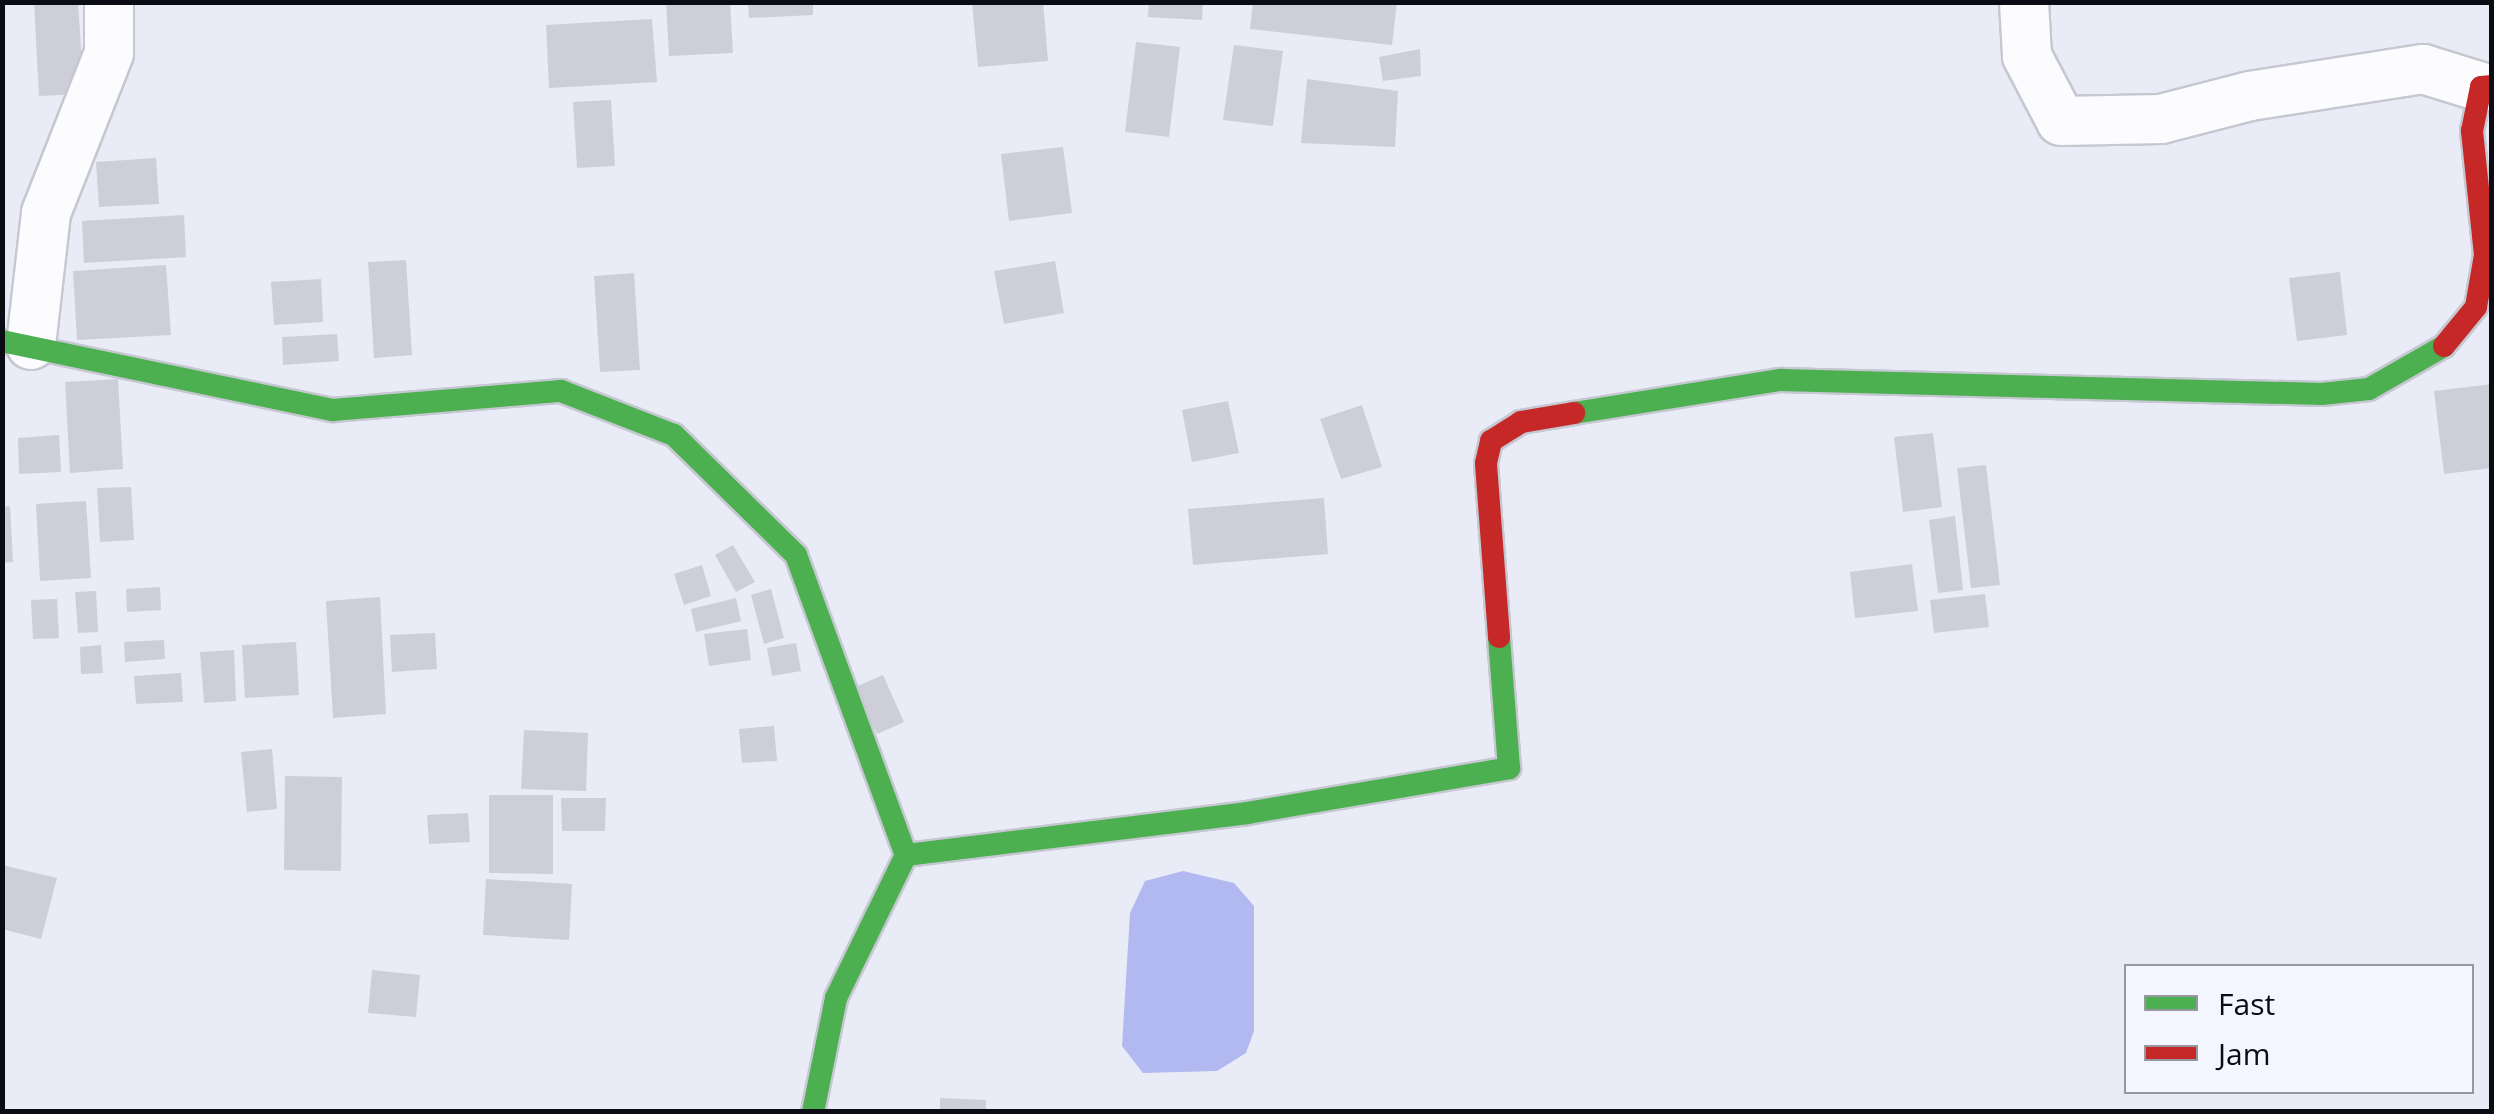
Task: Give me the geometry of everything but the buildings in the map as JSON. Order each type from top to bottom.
[{"type":"street","points":[[109,2],[109,53],[46,214],[17,343],[333,410],[562,391],[674,435],[796,555],[906,855],[836,998],[812,1112]]},
{"type":"street","points":[[906,855],[1247,813],[1508,768],[1486,463],[1492,441],[1520,422],[1780,380],[2322,394],[2369,388],[2402,374],[2451,341],[2476,307],[2485,255],[2472,131],[2486,86],[2423,69],[2250,96],[2162,119],[2061,121],[2027,56],[2024,2]]},
{"type":"water","points":[[1183,871],[1234,883],[1254,906],[1254,1031],[1246,1053],[1217,1071],[1143,1073],[1122,1046],[1130,913],[1145,881]]},
{"type":"traffic: fast","points":[[2,341],[333,410],[561,391],[674,435],[796,555],[906,855],[836,998],[813,1112]]},
{"type":"traffic: fast","points":[[1574,413],[1780,380],[2322,394],[2369,389],[2444,346]]},
{"type":"traffic: fast","points":[[906,855],[1247,813],[1509,768],[1499,637]]},
{"type":"traffic: jam","points":[[2444,346],[2476,307],[2485,255],[2472,131],[2481,87],[2492,86]]},
{"type":"traffic: jam","points":[[1499,637],[1486,463],[1491,441],[1521,422],[1574,413]]}]
